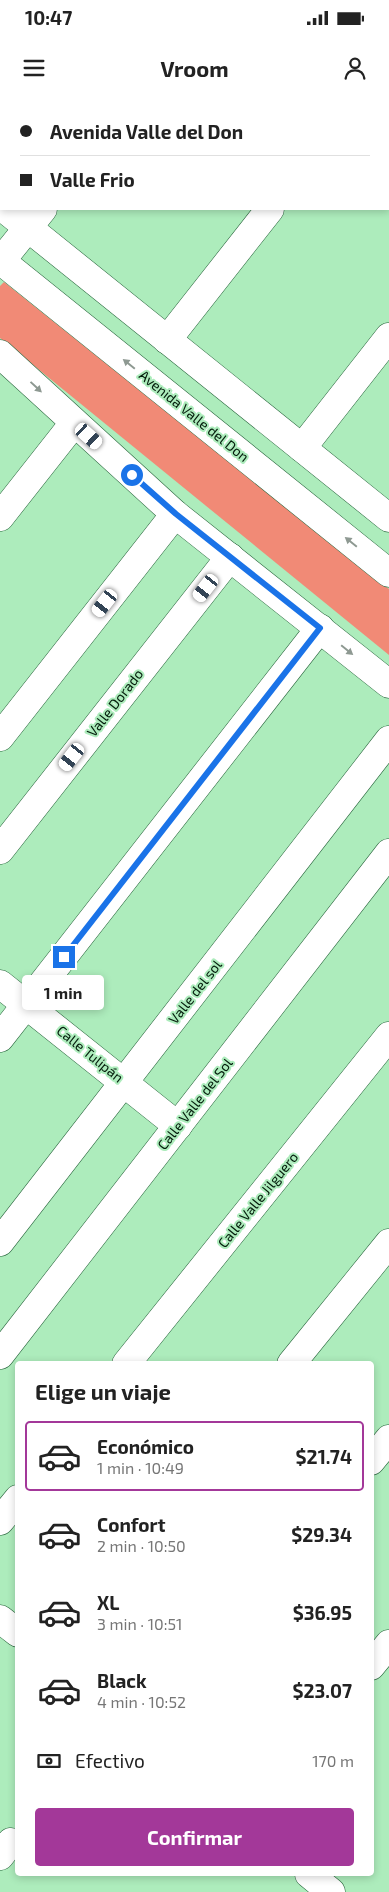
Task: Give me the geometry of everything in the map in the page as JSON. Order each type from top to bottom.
[{"type":"street","points":[[167,340],[269,210]]},
{"type":"street","points":[[4,212],[35,218],[167,340],[389,518]]},
{"type":"street","points":[[1,261],[35,218]]},
{"type":"street","name":"Avenida Valle del Don","points":[[1,261],[389,572]]},
{"type":"street","points":[[302,448],[389,337]]},
{"type":"street","points":[[0,354],[176,514],[389,684]]},
{"type":"street","points":[[0,517],[74,423]]},
{"type":"street","points":[[0,738],[176,514]]},
{"type":"street","name":"Valle Dorado","points":[[0,850],[230,557]]},
{"type":"street","points":[[0,1038],[320,628]]},
{"type":"street","name":"Valle del sol","points":[[0,1242],[126,1082],[389,740]]},
{"type":"street","name":"Calle Valle del Sol","points":[[0,1355],[389,853]]},
{"type":"street","name":"Calle Tulipán","points":[[0,984],[126,1082],[178,1126]]},
{"type":"street","name":"Calle Valle Jilguero","points":[[128,1361],[389,1036]]},
{"type":"street","points":[[293,1361],[389,1243]]},
{"type":"street","points":[[374,1457],[389,1438]]},
{"type":"street","points":[[0,1521],[15,1503]]},
{"type":"street","points":[[0,1618],[15,1630]]},
{"type":"street","points":[[374,1662],[389,1644]]},
{"type":"street","points":[[311,1876],[331,1892]]},
{"type":"shaded area","points":[[4,282],[389,589],[389,655],[0,338],[0,286]]},
{"type":"route","points":[[64,957],[320,628],[176,514],[132,475]]}]
